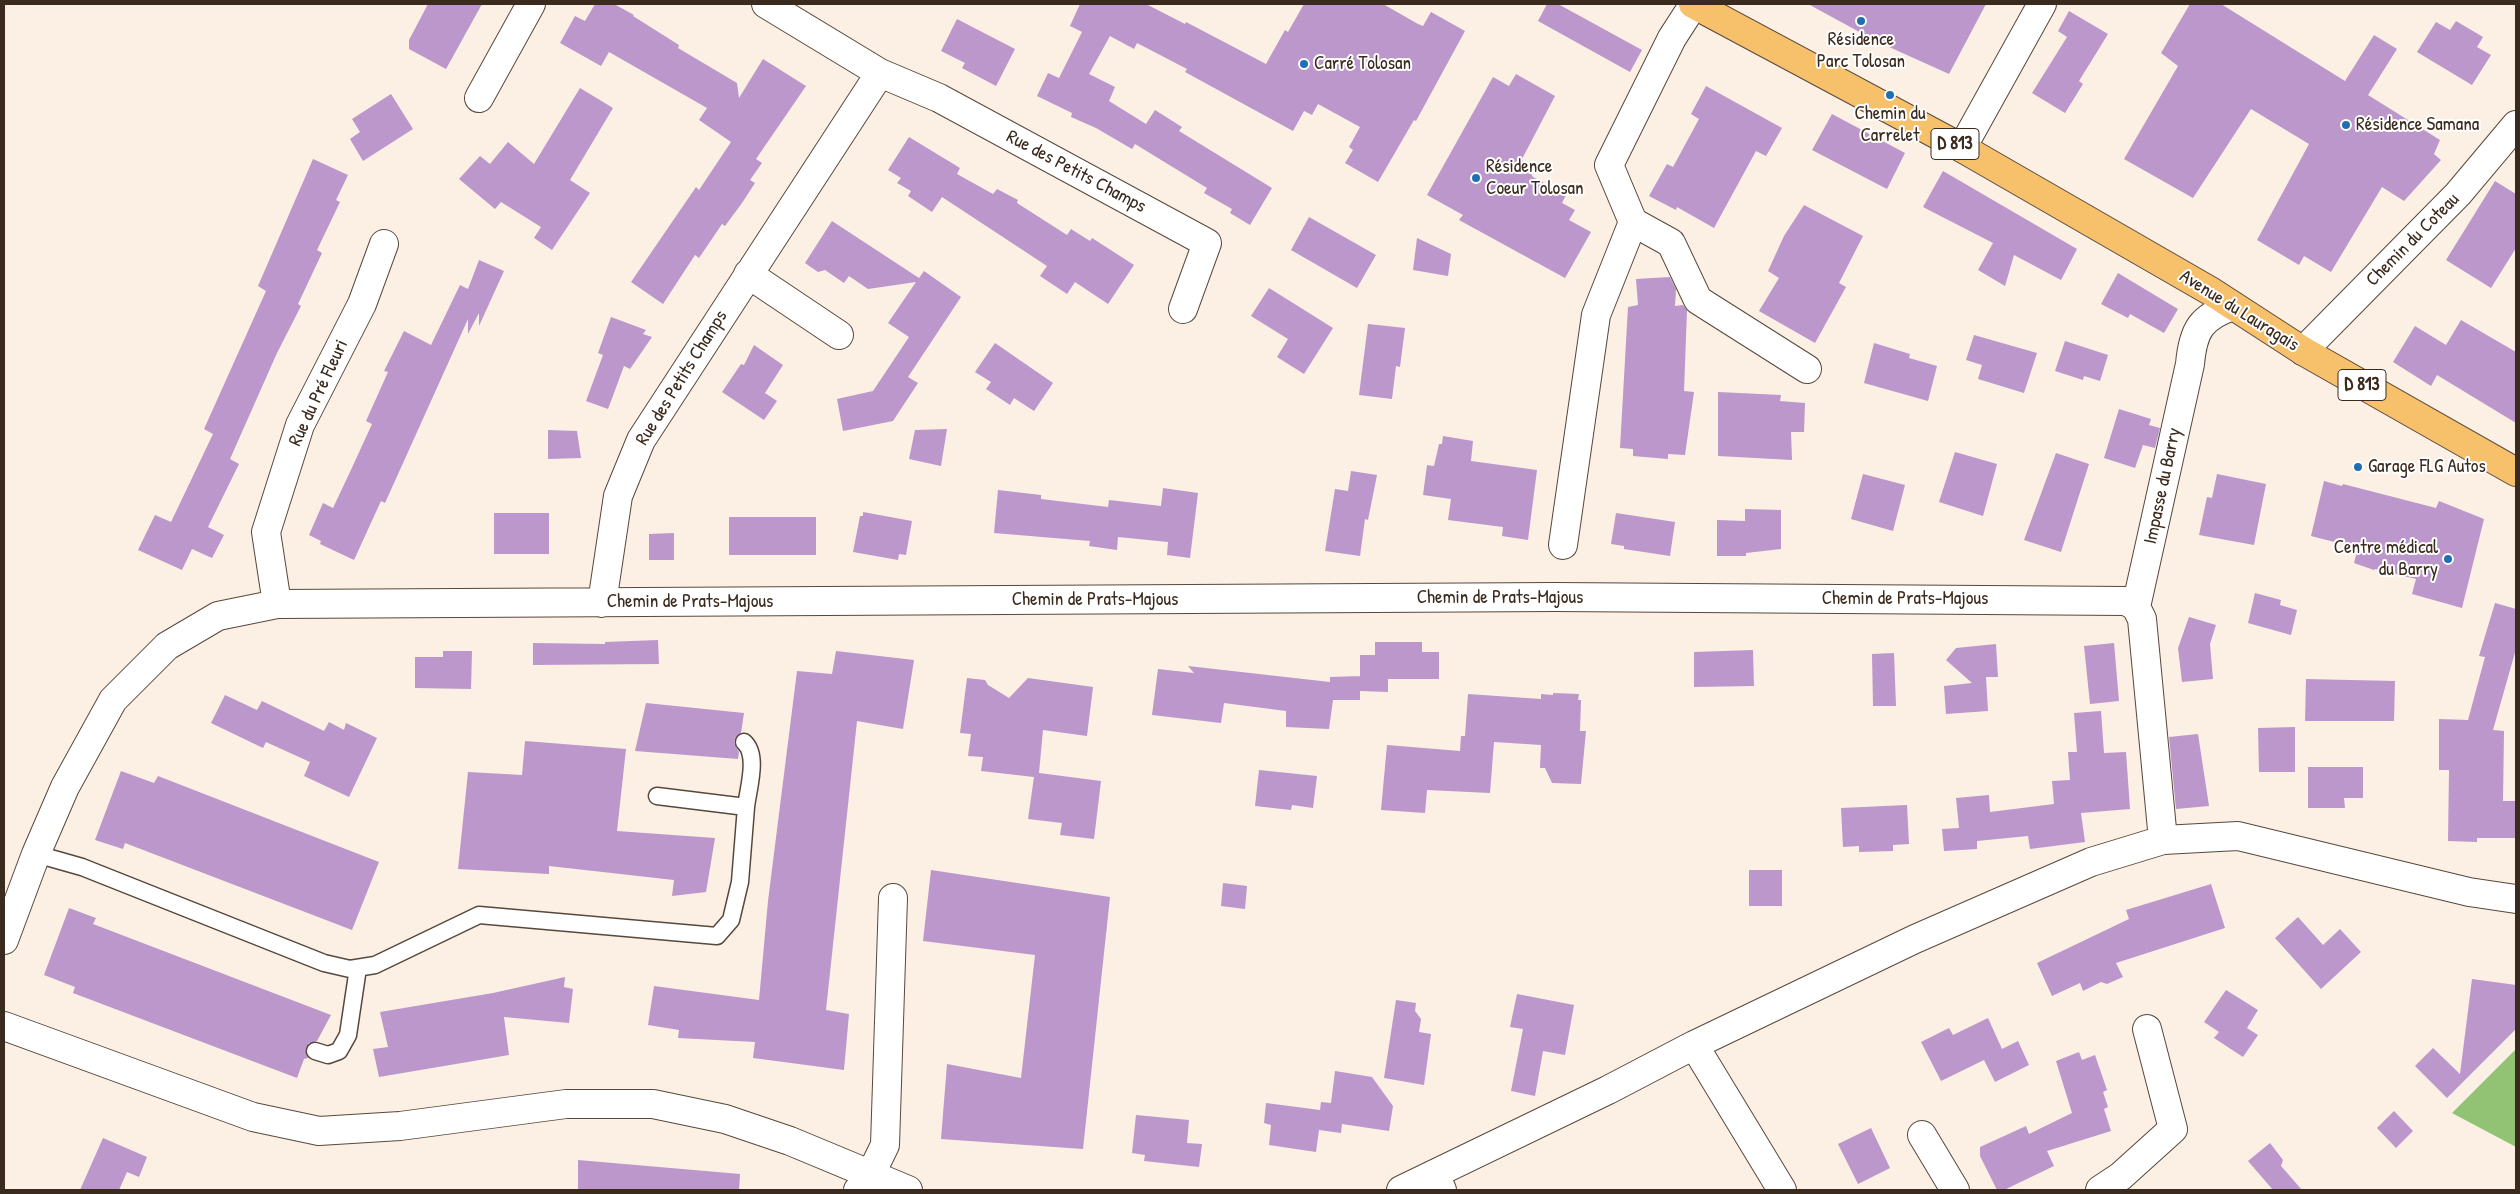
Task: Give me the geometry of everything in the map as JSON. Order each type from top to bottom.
[{"type":"main road","name":"Avenue du Lauragais","points":[[1694,4],[1962,148],[2233,306],[2303,351],[2516,472]]},
{"type":"street","points":[[478,98],[531,4]]},
{"type":"street","name":"Rue des Petits Champs","points":[[766,4],[880,73],[940,98],[1207,243],[1182,309]]},
{"type":"street","points":[[1694,4],[1672,38],[1609,165],[1633,222],[1671,243],[1698,300],[1807,369]]},
{"type":"street","points":[[1962,148],[2042,4]]},
{"type":"street","name":"Rue des Petits Champs","points":[[602,603],[618,496],[641,440],[880,73]]},
{"type":"street","name":"Chemin du Coteau","points":[[2303,351],[2458,194],[2516,125]]},
{"type":"street","points":[[1563,545],[1596,314],[1633,222]]},
{"type":"street","name":"Rue du Pré Fleuri","points":[[277,604],[266,532],[300,425],[362,304],[384,244]]},
{"type":"street","points":[[748,274],[840,335]]},
{"type":"street","name":"Impasse du Barry","points":[[2136,607],[2190,364],[2191,345],[2204,321],[2213,313],[2233,306]]},
{"type":"street","name":"Chemin de Prats-Majous","points":[[4,940],[36,854],[65,787],[113,700],[167,646],[209,621],[218,616],[277,604],[1565,597],[2126,601],[2136,607]]},
{"type":"street","points":[[2136,607],[2142,618],[2164,840]]},
{"type":"street","points":[[1401,1190],[1439,1182],[1694,1045],[1924,935],[2091,862],[2164,840],[2238,836],[2469,892],[2516,899]]},
{"type":"street","points":[[864,1183],[885,1146],[893,898]]},
{"type":"street","points":[[4,1026],[253,1117],[320,1130],[400,1126],[566,1104],[653,1104],[724,1119],[781,1138],[864,1183],[908,1190]]},
{"type":"street","points":[[2100,1190],[2121,1176],[2174,1129],[2147,1029]]},
{"type":"street","points":[[1694,1045],[1782,1190]]},
{"type":"street","points":[[1922,1135],[1955,1190]]},
{"type":"lane","points":[[36,854],[82,867],[324,963],[350,969],[375,965],[479,915],[717,936],[731,920],[740,882],[752,758],[748,745],[744,742]]},
{"type":"lane","points":[[657,796],[746,807]]},
{"type":"lane","points":[[314,1051],[328,1055],[339,1051],[348,1035],[358,968]]},
{"type":"green space","points":[[2516,1049],[2516,1147],[2452,1113]]},
{"type":"building","points":[[428,4],[482,4],[446,69],[409,49],[409,40]]},
{"type":"building","points":[[595,4],[614,4],[634,15],[679,45],[678,48],[737,83],[739,98],[763,59],[806,86],[756,159],[762,163],[750,180],[755,183],[742,203],[725,226],[722,224],[699,258],[695,255],[663,304],[631,282],[696,187],[699,190],[731,142],[699,120],[707,108],[609,52],[601,66],[560,43],[575,16],[585,21]]},
{"type":"building","points":[[1080,4],[1146,4],[1185,24],[1186,22],[1266,64],[1285,30],[1288,32],[1304,4],[1383,4],[1423,26],[1431,12],[1465,31],[1416,121],[1414,120],[1378,182],[1345,163],[1353,150],[1349,147],[1360,127],[1318,104],[1312,115],[1304,111],[1293,131],[1185,72],[1187,69],[1137,43],[1134,49],[1110,36],[1089,74],[1115,87],[1109,101],[1146,124],[1155,110],[1182,127],[1179,131],[1272,188],[1250,225],[1230,213],[1232,209],[1204,193],[1207,188],[1135,144],[1132,149],[1096,128],[1071,117],[1072,113],[1037,96],[1048,73],[1059,78],[1082,32],[1070,26]]},
{"type":"building","points":[[1547,4],[1558,4],[1642,50],[1630,72],[1538,21]]},
{"type":"building","points":[[1808,4],[1986,4],[1949,74],[1876,41]]},
{"type":"building","name":"Résidence Samana","points":[[2190,4],[2221,4],[2345,81],[2374,35],[2397,49],[2368,95],[2440,140],[2434,154],[2441,160],[2404,201],[2382,187],[2331,272],[2304,256],[2299,265],[2257,240],[2309,144],[2251,109],[2193,198],[2124,159],[2178,66],[2161,53]]},
{"type":"building","points":[[2069,11],[2108,34],[2079,81],[2083,84],[2065,113],[2032,93],[2067,37],[2058,31]]},
{"type":"building","points":[[957,19],[1015,49],[996,86],[962,68],[965,63],[941,51]]},
{"type":"building","points":[[2456,21],[2483,37],[2477,47],[2491,55],[2472,85],[2417,52],[2436,22],[2450,30]]},
{"type":"building","name":"Résidence Coeur Tolosan","points":[[1516,74],[1555,96],[1522,159],[1533,177],[1566,195],[1562,203],[1575,210],[1569,220],[1591,232],[1565,278],[1459,220],[1463,215],[1427,195],[1493,77],[1509,86]]},
{"type":"building","points":[[1706,86],[1782,128],[1766,156],[1756,151],[1714,228],[1677,207],[1676,210],[1649,196],[1667,164],[1673,167],[1699,119],[1691,114]]},
{"type":"building","points":[[580,88],[613,108],[570,180],[590,193],[552,250],[534,238],[541,227],[501,202],[495,209],[459,179],[480,156],[490,164],[508,142],[534,164]]},
{"type":"building","points":[[391,94],[413,129],[363,161],[350,139],[360,132],[352,119]]},
{"type":"building","points":[[1832,114],[1905,153],[1887,189],[1812,150]]},
{"type":"building","points":[[909,137],[960,168],[957,174],[993,194],[997,189],[1018,200],[1017,203],[1067,235],[1071,229],[1090,241],[1092,238],[1134,265],[1108,304],[1075,282],[1067,294],[1040,276],[1047,266],[942,197],[932,212],[908,196],[911,191],[897,183],[901,178],[888,170]]},
{"type":"building","points":[[313,159],[348,175],[336,200],[340,202],[317,250],[322,253],[298,304],[301,306],[277,353],[230,459],[239,464],[208,527],[224,535],[212,558],[192,549],[182,570],[138,550],[155,515],[171,522],[213,434],[204,429],[266,291],[258,286]]},
{"type":"building","points":[[1943,171],[2077,249],[2061,280],[2014,255],[2005,286],[1978,270],[1993,243],[1923,207]]},
{"type":"building","points":[[2495,181],[2516,194],[2516,248],[2491,288],[2446,260]]},
{"type":"building","points":[[1804,205],[1863,236],[1839,283],[1846,287],[1815,343],[1759,311],[1779,278],[1768,271],[1784,236]]},
{"type":"building","points":[[1309,217],[1376,255],[1357,288],[1291,250]]},
{"type":"building","points":[[832,221],[919,278],[924,271],[961,297],[908,377],[918,383],[893,421],[843,431],[837,399],[873,391],[909,337],[888,323],[916,282],[868,289],[849,276],[844,283],[825,270],[818,272],[805,263]]},
{"type":"building","points":[[1417,238],[1451,254],[1448,276],[1413,270]]},
{"type":"building","points":[[479,260],[504,271],[479,326],[479,313],[468,334],[468,319],[385,503],[381,501],[354,560],[320,544],[321,541],[309,535],[323,503],[333,508],[350,472],[372,424],[366,421],[388,372],[384,371],[404,331],[431,345],[460,285],[468,289]]},
{"type":"building","points":[[2118,273],[2178,309],[2164,333],[2130,314],[2128,318],[2101,304]]},
{"type":"building","points":[[1670,277],[1676,289],[1675,306],[1683,305],[1687,310],[1684,391],[1694,392],[1685,455],[1668,454],[1668,459],[1633,456],[1633,449],[1620,448],[1628,307],[1638,305],[1636,279]]},
{"type":"building","points":[[1269,288],[1333,328],[1304,374],[1277,357],[1288,339],[1251,316]]},
{"type":"building","points":[[611,317],[646,330],[643,334],[652,337],[630,369],[624,366],[608,409],[586,401],[603,355],[598,353]]},
{"type":"building","points":[[2461,320],[2516,352],[2516,423],[2437,375],[2431,386],[2393,362],[2415,326],[2446,345]]},
{"type":"building","points":[[1368,324],[1405,328],[1400,367],[1396,366],[1392,399],[1359,395]]},
{"type":"building","points":[[1974,335],[2037,353],[2024,393],[1978,379],[1982,365],[1966,360]]},
{"type":"building","points":[[2065,341],[2108,355],[2100,381],[2084,376],[2083,380],[2055,371]]},
{"type":"building","points":[[995,343],[1053,383],[1034,411],[1014,398],[1010,405],[986,389],[991,382],[975,372]]},
{"type":"building","points":[[1874,343],[1910,354],[1909,358],[1937,366],[1928,401],[1864,383]]},
{"type":"building","points":[[754,345],[783,365],[765,393],[777,401],[764,420],[722,392],[741,364],[744,365]]},
{"type":"building","points":[[1718,392],[1781,395],[1780,401],[1805,403],[1804,432],[1791,432],[1792,460],[1718,456]]},
{"type":"building","points":[[2119,409],[2151,419],[2149,425],[2160,428],[2155,448],[2143,445],[2135,468],[2104,458]]},
{"type":"building","points":[[947,429],[941,466],[909,459],[915,430]]},
{"type":"building","points":[[548,430],[577,431],[581,458],[548,459]]},
{"type":"building","points":[[1443,436],[1473,441],[1471,461],[1537,470],[1528,540],[1502,536],[1503,527],[1448,520],[1451,499],[1423,495],[1427,465],[1434,466],[1439,444],[1442,444]]},
{"type":"building","points":[[1955,452],[1997,464],[1983,516],[1939,502]]},
{"type":"building","points":[[2056,453],[2089,464],[2061,552],[2024,540]]},
{"type":"building","points":[[1351,471],[1377,475],[1368,520],[1365,519],[1360,556],[1325,551],[1335,489],[1348,491]]},
{"type":"building","points":[[1863,474],[1905,485],[1893,531],[1851,519]]},
{"type":"building","points":[[2217,474],[2266,484],[2254,545],[2199,535],[2207,497],[2212,498]]},
{"type":"building","points":[[2324,481],[2342,486],[2343,484],[2436,508],[2439,501],[2484,519],[2462,608],[2412,594],[2416,579],[2374,570],[2354,563],[2358,548],[2311,536]]},
{"type":"building","points":[[1163,488],[1198,493],[1190,558],[1167,555],[1168,542],[1118,537],[1117,550],[1089,546],[1090,541],[994,533],[998,490],[1041,495],[1041,499],[1108,507],[1109,500],[1161,506]]},
{"type":"building","points":[[1745,509],[1781,510],[1781,549],[1746,553],[1746,556],[1717,556],[1717,520],[1745,521]]},
{"type":"building","points":[[863,512],[912,521],[906,555],[899,554],[898,560],[853,552],[860,516],[863,516]]},
{"type":"building","points":[[494,513],[549,513],[549,554],[494,554]]},
{"type":"building","points":[[1616,513],[1675,522],[1670,556],[1624,549],[1624,546],[1611,544]]},
{"type":"building","points":[[729,517],[816,517],[816,555],[729,555]]},
{"type":"building","points":[[674,533],[674,560],[649,560],[649,534]]},
{"type":"building","points":[[2255,593],[2281,600],[2280,605],[2297,610],[2291,635],[2248,623]]},
{"type":"building","points":[[2495,603],[2516,609],[2516,649],[2493,730],[2504,731],[2503,801],[2516,801],[2516,838],[2477,838],[2477,842],[2448,841],[2449,770],[2439,770],[2439,719],[2468,720],[2485,657],[2479,656]]},
{"type":"building","points":[[2189,617],[2216,625],[2210,644],[2213,679],[2182,682],[2178,648]]},
{"type":"building","points":[[658,640],[659,664],[533,665],[533,643],[605,644],[605,642]]},
{"type":"building","points":[[1375,642],[1422,642],[1422,652],[1439,652],[1439,679],[1388,679],[1388,692],[1360,691],[1360,655],[1375,655]]},
{"type":"building","points":[[2114,643],[2119,701],[2090,704],[2084,646]]},
{"type":"building","points":[[1996,644],[1998,677],[1986,677],[1988,711],[1946,714],[1944,686],[1972,683],[1946,660],[1956,648]]},
{"type":"building","points":[[1753,650],[1754,686],[1694,687],[1694,652]]},
{"type":"building","points":[[443,651],[472,651],[471,689],[415,688],[415,657],[443,657]]},
{"type":"building","points":[[836,651],[914,660],[903,729],[857,721],[826,1010],[849,1014],[844,1070],[753,1058],[755,1042],[678,1038],[679,1030],[648,1025],[654,986],[759,1000],[768,901],[797,671],[832,674]]},
{"type":"building","points":[[1894,653],[1896,706],[1873,706],[1872,654]]},
{"type":"building","points":[[1188,666],[1330,682],[1330,677],[1360,676],[1360,700],[1333,700],[1329,729],[1286,727],[1286,711],[1224,703],[1221,723],[1152,715],[1158,669],[1194,673]]},
{"type":"building","points":[[967,678],[985,680],[988,685],[1009,698],[1028,678],[1093,687],[1087,736],[1043,730],[1039,773],[1101,781],[1094,839],[1060,835],[1062,823],[1028,819],[1034,777],[981,771],[983,757],[968,756],[971,734],[960,733]]},
{"type":"building","points":[[2306,679],[2395,681],[2394,721],[2305,721]]},
{"type":"building","points":[[1553,693],[1579,694],[1578,700],[1581,700],[1580,731],[1586,731],[1581,784],[1552,783],[1545,768],[1540,768],[1541,745],[1494,742],[1490,793],[1427,790],[1425,813],[1381,810],[1387,745],[1460,751],[1461,736],[1465,736],[1468,694],[1541,699],[1541,694],[1553,695]]},
{"type":"building","points":[[225,695],[257,710],[262,701],[324,731],[329,722],[344,730],[346,723],[377,738],[349,797],[304,776],[310,762],[266,742],[263,748],[211,723]]},
{"type":"building","points":[[646,703],[744,713],[741,733],[735,738],[734,743],[739,752],[738,759],[635,751]]},
{"type":"building","points":[[2101,711],[2104,753],[2126,752],[2130,809],[2081,813],[2085,842],[2030,849],[2028,836],[1977,841],[1977,849],[1944,851],[1942,829],[1959,828],[1956,798],[1989,795],[1990,812],[2054,804],[2052,781],[2070,780],[2068,752],[2077,752],[2074,713]]},
{"type":"building","points":[[2295,727],[2295,772],[2259,772],[2258,728]]},
{"type":"building","points":[[2198,734],[2209,806],[2176,809],[2169,737]]},
{"type":"building","points":[[525,741],[626,749],[617,831],[715,838],[706,892],[672,896],[674,880],[549,866],[549,874],[458,869],[468,772],[522,775]]},
{"type":"building","points":[[2308,767],[2363,767],[2363,798],[2344,798],[2345,808],[2308,808]]},
{"type":"building","points":[[1259,770],[1317,776],[1313,808],[1292,805],[1291,810],[1255,806]]},
{"type":"building","points":[[121,771],[154,783],[158,776],[379,862],[352,930],[125,843],[123,849],[95,840]]},
{"type":"building","points":[[1907,805],[1909,844],[1893,845],[1893,851],[1859,852],[1859,846],[1843,847],[1841,808]]},
{"type":"building","points":[[931,870],[1110,897],[1083,1149],[941,1139],[947,1064],[1021,1078],[1035,955],[923,941]]},
{"type":"building","points":[[1749,870],[1782,870],[1782,906],[1749,906]]},
{"type":"building","points":[[1223,883],[1247,886],[1245,909],[1221,906]]},
{"type":"building","points":[[2211,884],[2225,928],[2116,963],[2123,977],[2107,984],[2101,982],[2083,991],[2080,983],[2052,996],[2037,963],[2129,919],[2126,910]]},
{"type":"building","points":[[69,908],[96,918],[93,924],[331,1015],[317,1041],[309,1043],[306,1048],[308,1058],[304,1059],[297,1078],[73,993],[75,987],[44,975]]},
{"type":"building","points":[[2298,917],[2323,945],[2340,929],[2361,952],[2321,989],[2275,938]]},
{"type":"building","points":[[565,977],[564,987],[573,989],[569,1023],[504,1017],[509,1055],[379,1077],[373,1049],[388,1047],[380,1012],[493,993]]},
{"type":"building","points":[[2472,979],[2516,985],[2516,1029],[2447,1098],[2415,1066],[2433,1048],[2460,1074]]},
{"type":"building","points":[[2226,990],[2258,1010],[2247,1028],[2258,1035],[2243,1057],[2214,1038],[2219,1032],[2204,1022]]},
{"type":"building","points":[[1517,994],[1574,1005],[1565,1055],[1543,1051],[1535,1096],[1511,1091],[1523,1029],[1510,1027]]},
{"type":"building","points":[[1396,1000],[1416,1003],[1415,1011],[1421,1019],[1419,1032],[1431,1034],[1424,1085],[1384,1078]]},
{"type":"building","points":[[1988,1018],[2002,1049],[2018,1041],[2029,1065],[1995,1082],[1984,1060],[1941,1081],[1921,1042],[1949,1028],[1953,1035]]},
{"type":"building","points":[[2079,1052],[2082,1060],[2095,1055],[2107,1090],[2103,1092],[2108,1107],[2104,1109],[2111,1131],[2047,1151],[2054,1166],[2004,1190],[1997,1190],[1980,1156],[1980,1147],[2026,1126],[2029,1134],[2072,1113],[2056,1061]]},
{"type":"building","points":[[1335,1071],[1372,1077],[1393,1106],[1389,1131],[1342,1124],[1341,1133],[1319,1130],[1316,1152],[1269,1145],[1271,1125],[1264,1123],[1266,1103],[1320,1110],[1321,1102],[1331,1103]]},
{"type":"building","points":[[2394,1111],[2413,1131],[2396,1148],[2377,1128]]},
{"type":"building","points":[[1136,1115],[1189,1120],[1187,1143],[1202,1144],[1199,1167],[1144,1161],[1145,1155],[1132,1153]]},
{"type":"building","points":[[1871,1128],[1890,1168],[1858,1184],[1838,1144]]},
{"type":"building","points":[[103,1138],[147,1157],[139,1177],[127,1172],[119,1190],[80,1190]]},
{"type":"building","points":[[2270,1143],[2283,1160],[2281,1166],[2302,1190],[2273,1190],[2248,1161]]},
{"type":"building","points":[[578,1160],[740,1174],[739,1190],[578,1190]]},
{"type":"place","name":"Résidence Parc Tolosan","points":[[1861,21]]},
{"type":"place","name":"Carré Tolosan","points":[[1304,64]]},
{"type":"place","name":"Chemin du Carrelet","points":[[1890,95]]},
{"type":"place","name":"Résidence Samana","points":[[2346,125]]},
{"type":"place","name":"Résidence Coeur Tolosan","points":[[1476,178]]},
{"type":"place","name":"Garage FLG Autos","points":[[2358,467]]},
{"type":"place","name":"Centre médical du Barry","points":[[2448,559]]}]
